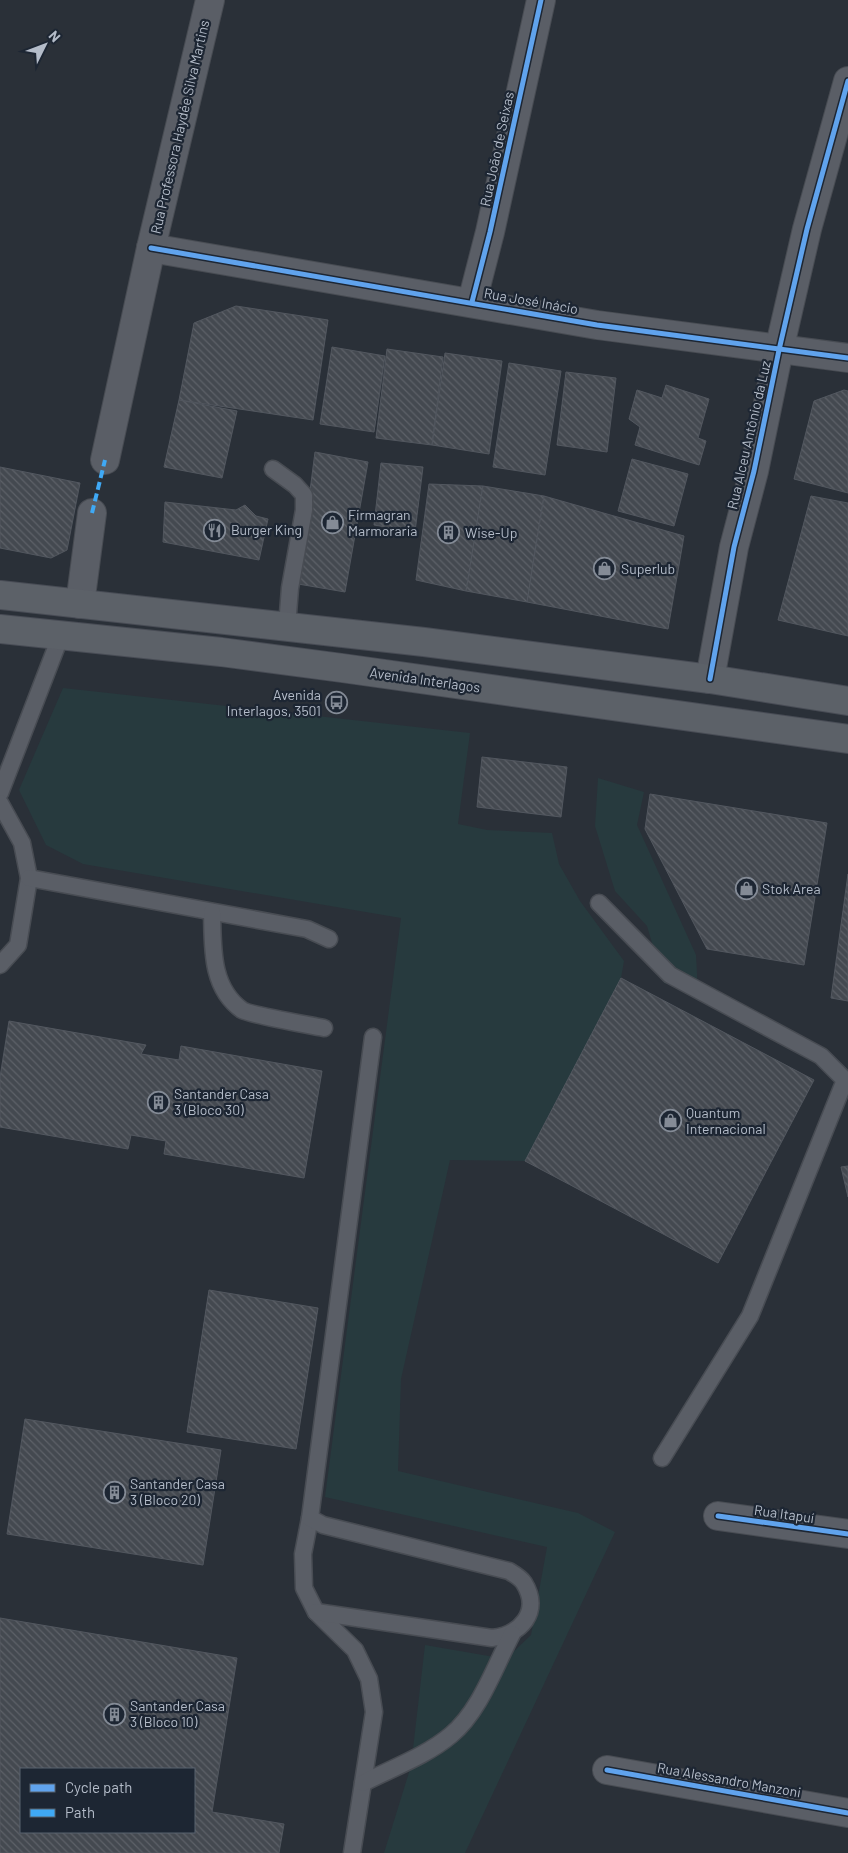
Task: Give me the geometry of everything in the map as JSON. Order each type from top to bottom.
[{"type":"main road","points":[[0,595],[287,626],[710,679],[848,701]]},
{"type":"main road","name":"Avenida Interlagos","points":[[0,629],[342,668],[848,739]]},
{"type":"street","name":"Rua Professora Haydée Silva Martins","points":[[105,460],[210,0]]},
{"type":"street","name":"Rua João de Seixas","points":[[472,302],[490,232],[541,0]]},
{"type":"street","name":"Rua Alceu Antônio da Luz","points":[[710,679],[734,547],[754,471],[779,350],[807,229],[848,81]]},
{"type":"street","name":"Rua José Inácio","points":[[152,248],[597,324],[848,358]]},
{"type":"street","points":[[80,604],[92,512]]},
{"type":"street","name":"Rua Itapuí","points":[[718,1516],[848,1534]]},
{"type":"street","name":"Rua Alessandro Manzoni","points":[[607,1770],[848,1813]]},
{"type":"lane","points":[[273,469],[295,485],[304,495],[304,510],[290,588],[287,626]]},
{"type":"lane","points":[[0,793],[61,635]]},
{"type":"lane","points":[[0,803],[22,843],[29,878],[18,945],[0,965]]},
{"type":"lane","points":[[29,878],[307,929],[329,939]]},
{"type":"lane","points":[[599,902],[670,975],[821,1056],[845,1080],[750,1316],[662,1458]]},
{"type":"lane","points":[[212,912],[214,965],[225,992],[243,1011],[324,1028]]},
{"type":"lane","points":[[352,1853],[374,1712],[369,1679],[355,1650],[316,1612],[304,1588],[304,1554],[373,1037]]},
{"type":"lane","points":[[310,1518],[323,1525],[509,1571],[524,1582],[529,1596],[529,1608],[525,1621],[512,1634],[464,1722],[451,1735],[363,1783]]},
{"type":"lane","points":[[316,1612],[492,1638],[512,1634]]},
{"type":"green space","points":[[63,688],[470,733],[458,824],[487,830],[552,833],[559,864],[580,901],[624,961],[621,978],[525,1161],[450,1160],[401,1379],[398,1471],[578,1513],[615,1532],[465,1853],[384,1853],[411,1766],[425,1645],[506,1659],[531,1635],[547,1547],[325,1497],[401,918],[83,864],[46,845],[19,790]]},
{"type":"green space","points":[[598,778],[644,792],[637,825],[696,955],[698,993],[664,983],[647,926],[615,891],[595,826]]},
{"type":"building","points":[[236,306],[328,320],[313,420],[179,400],[194,323]]},
{"type":"building","points":[[332,347],[385,356],[374,432],[320,424]]},
{"type":"building","points":[[387,349],[443,357],[432,445],[376,438]]},
{"type":"building","points":[[445,353],[502,361],[489,454],[432,445]]},
{"type":"building","points":[[509,363],[561,371],[545,475],[493,467]]},
{"type":"building","points":[[566,372],[616,378],[607,452],[557,445]]},
{"type":"building","points":[[666,385],[709,399],[698,438],[706,441],[699,465],[635,445],[640,427],[629,419],[637,390],[662,398]]},
{"type":"building","points":[[844,390],[848,391],[848,493],[794,479],[814,401]]},
{"type":"building","points":[[179,400],[237,411],[222,478],[164,467]]},
{"type":"building","name":"Firmagran Marmoraria","points":[[315,452],[368,462],[345,592],[298,584]]},
{"type":"building","points":[[632,459],[688,474],[674,526],[618,511]]},
{"type":"building","points":[[381,463],[423,467],[415,532],[374,525]]},
{"type":"building","points":[[0,467],[80,483],[67,550],[51,558],[0,548]]},
{"type":"building","name":"Wise-Up","points":[[429,484],[483,486],[466,591],[416,580]]},
{"type":"building","points":[[483,486],[544,496],[527,602],[466,591]]},
{"type":"building","name":"Superlub","points":[[544,496],[684,536],[668,629],[527,602]]},
{"type":"building","points":[[811,496],[848,503],[848,636],[778,620]]},
{"type":"building","name":"Burger King","points":[[165,502],[236,510],[245,505],[256,516],[268,519],[259,560],[163,542]]},
{"type":"building","points":[[482,757],[567,767],[561,817],[477,807]]},
{"type":"building","name":"Stok Area","points":[[650,794],[827,823],[804,965],[707,949],[645,829]]},
{"type":"building","points":[[848,874],[848,1001],[831,998]]},
{"type":"building","name":"Quantum Internacional","points":[[621,978],[814,1080],[718,1263],[525,1161]]},
{"type":"building","name":"Santander Casa 3 (Bloco 30)","points":[[9,1021],[146,1045],[141,1054],[179,1060],[181,1046],[322,1071],[304,1178],[164,1154],[166,1141],[131,1135],[128,1149],[0,1127],[0,1077]]},
{"type":"building","points":[[848,1166],[848,1197],[841,1167]]},
{"type":"building","name":"Santander Casa 3 (Bloco 20)","points":[[209,1290],[318,1308],[296,1449],[187,1432]]},
{"type":"building","name":"Santander Casa 3 (Bloco 20)","points":[[25,1419],[221,1450],[203,1565],[7,1534]]},
{"type":"building","name":"Santander Casa 3 (Bloco 10)","points":[[0,1618],[237,1658],[212,1812],[284,1824],[279,1853],[0,1853]]},
{"type":"marked path","points":[[92,513],[105,460]]},
{"type":"cycle path","points":[[472,302],[490,232],[541,0]]},
{"type":"cycle path","points":[[710,679],[734,547],[754,471],[779,350],[807,229],[848,81]]},
{"type":"cycle path","points":[[151,248],[597,325],[848,358]]},
{"type":"cycle path","points":[[718,1516],[848,1534]]},
{"type":"cycle path","points":[[607,1770],[848,1813]]},
{"type":"place","name":"Firmagran Marmoraria","points":[[332,523]]},
{"type":"place","name":"Burger King","points":[[215,530]]},
{"type":"place","name":"Wise-Up","points":[[449,533]]},
{"type":"place","name":"Superlub","points":[[605,569]]},
{"type":"place","name":"Avenida Interlagos, 3501","points":[[337,703]]},
{"type":"place","name":"Stok Area","points":[[746,889]]},
{"type":"place","name":"Santander Casa 3 (Bloco 30)","points":[[158,1102]]},
{"type":"place","name":"Quantum Internacional","points":[[670,1121]]},
{"type":"place","name":"Santander Casa 3 (Bloco 20)","points":[[114,1492]]},
{"type":"place","name":"Santander Casa 3 (Bloco 10)","points":[[114,1714]]}]
